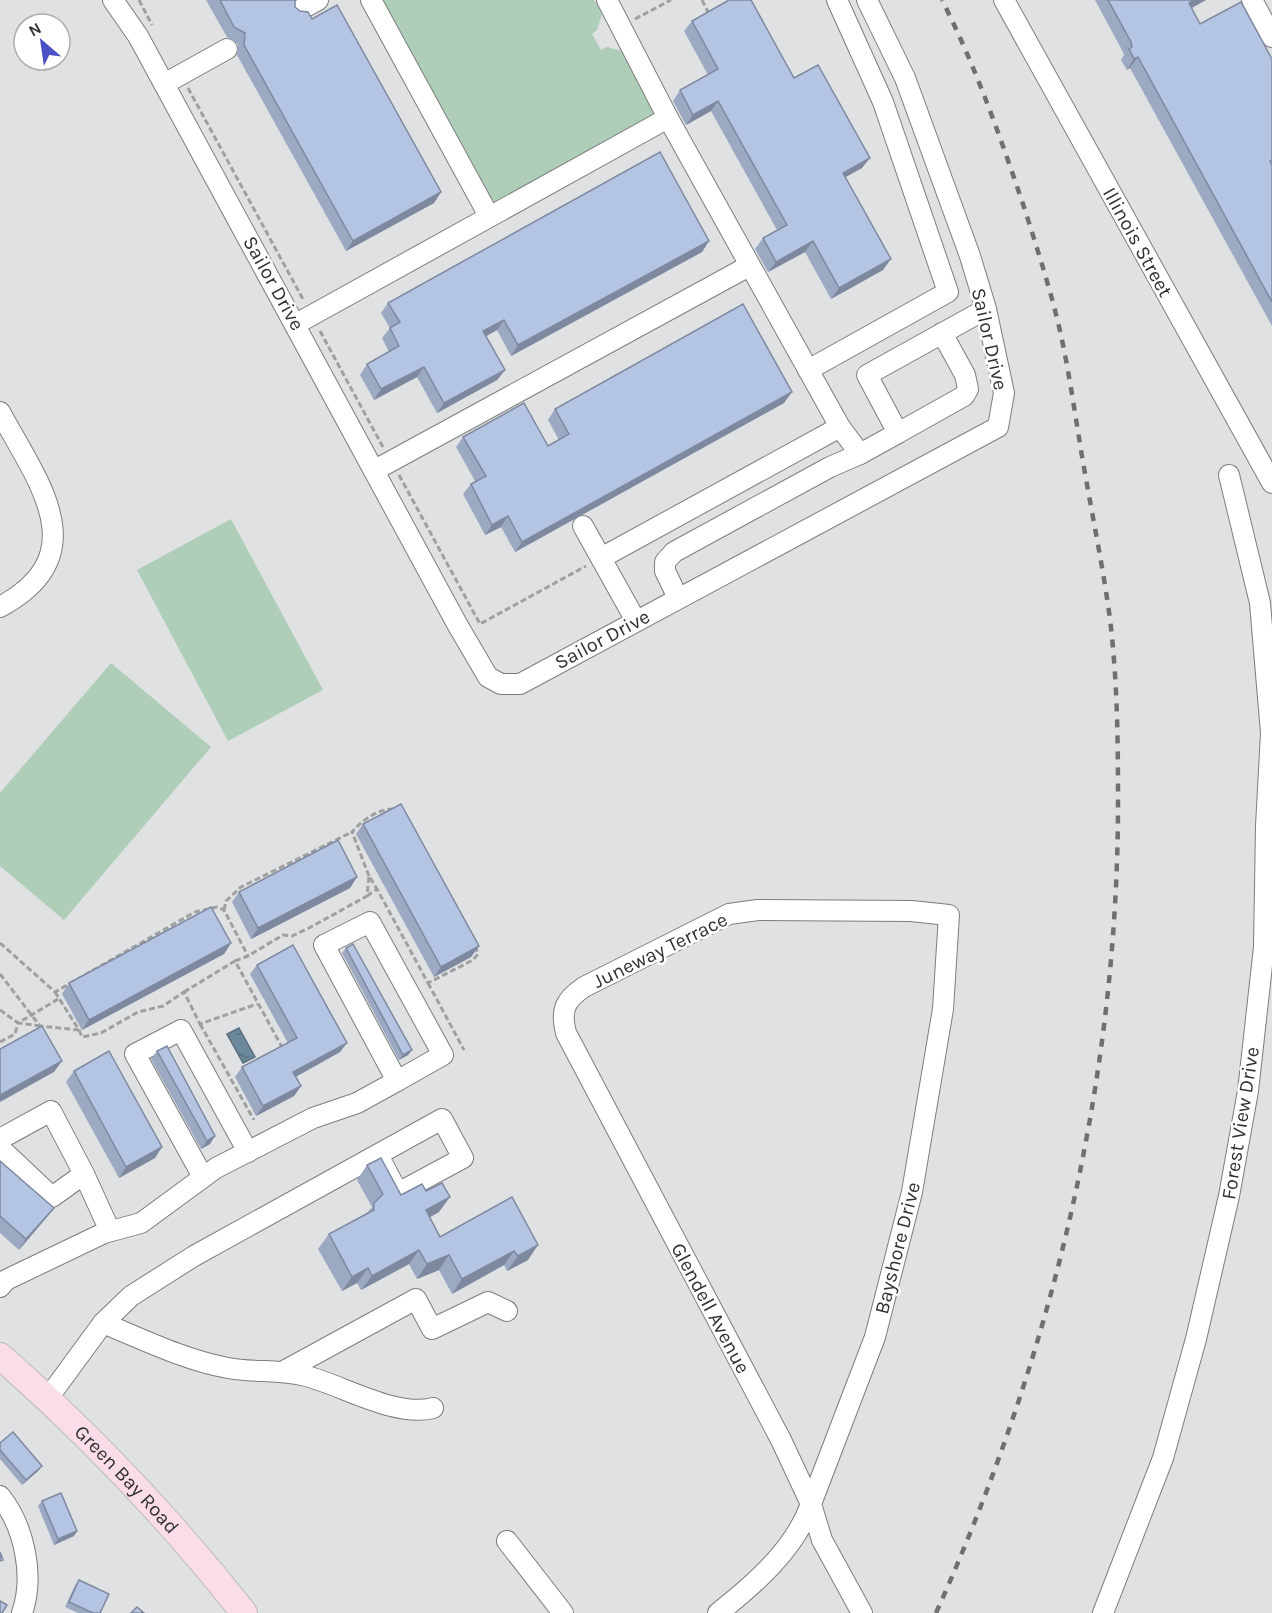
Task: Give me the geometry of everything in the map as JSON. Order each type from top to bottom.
[{"type":"main road","name":"Green Bay Road","points":[[0,1356],[48,1398],[155,1506],[244,1613]]},
{"type":"street","name":"Sailor Drive","points":[[113,0],[172,79],[383,466],[488,677],[501,684],[520,684],[998,427],[1004,393],[986,309],[970,256],[905,78],[867,0]]},
{"type":"street","points":[[298,11],[318,0]]},
{"type":"street","points":[[371,0],[489,216]]},
{"type":"street","points":[[607,0],[749,266],[840,427],[860,454]]},
{"type":"street","points":[[808,370],[948,292],[883,102],[837,0]]},
{"type":"street","name":"Illinois Street","points":[[1004,0],[1272,483]]},
{"type":"street","points":[[1252,0],[1272,37]]},
{"type":"street","points":[[172,79],[228,49]]},
{"type":"street","points":[[304,319],[668,118]]},
{"type":"street","points":[[383,466],[749,266]]},
{"type":"street","points":[[898,433],[867,375],[986,309]]},
{"type":"street","points":[[678,598],[665,571],[665,561],[674,552],[830,467],[860,454],[964,396],[968,389],[965,375],[942,333]]},
{"type":"street","points":[[0,412],[44,494],[55,540],[50,560],[28,590],[0,607]]},
{"type":"street","points":[[601,558],[840,427]]},
{"type":"street","name":"Forest View Drive","points":[[1103,1613],[1163,1458],[1196,1339],[1229,1196],[1248,1091],[1264,947],[1271,733],[1260,603],[1229,476]]},
{"type":"street","points":[[583,526],[636,621]]},
{"type":"street","name":"Juneway Terrace","points":[[566,1004],[569,997],[584,987],[729,914],[758,910],[870,911]]},
{"type":"street","name":"Bayshore Drive","points":[[718,1613],[741,1595],[782,1554],[807,1515],[874,1337],[912,1192],[943,1009],[949,915],[870,911]]},
{"type":"street","points":[[2,1281],[110,1231],[141,1223],[203,1177],[313,1118],[357,1103],[397,1081],[443,1054],[370,922],[324,945],[397,1081]]},
{"type":"street","name":"Glendell Avenue","points":[[566,1004],[562,1015],[566,1033],[776,1430],[811,1504],[822,1540],[862,1613]]},
{"type":"street","points":[[203,1177],[135,1054],[181,1030],[248,1152]]},
{"type":"street","points":[[0,1139],[51,1111],[84,1174],[110,1231]]},
{"type":"street","points":[[0,1148],[52,1197],[84,1174]]},
{"type":"street","points":[[48,1398],[103,1323],[131,1296],[178,1266],[378,1155]]},
{"type":"street","points":[[284,1371],[416,1299],[432,1329],[488,1302],[507,1311]]},
{"type":"street","points":[[103,1323],[205,1362],[230,1369],[284,1371],[307,1376],[392,1404],[421,1411],[433,1408]]},
{"type":"street","points":[[0,1496],[13,1512],[28,1569],[26,1603],[22,1613]]},
{"type":"street","points":[[507,1541],[563,1613]]},
{"type":"path","points":[[139,0],[157,34]]},
{"type":"path","points":[[621,27],[670,0]]},
{"type":"path","points":[[702,0],[710,15]]},
{"type":"path","points":[[172,79],[383,466],[480,624],[601,558]]},
{"type":"path","points":[[224,910],[226,902],[241,887],[352,832],[359,823],[387,808],[396,809],[402,815]]},
{"type":"path","points":[[352,832],[369,876],[465,1050]]},
{"type":"path","points":[[367,896],[369,876]]},
{"type":"path","points":[[0,944],[55,992],[82,1038],[101,1033],[129,1015],[163,1006],[235,961],[283,935],[292,936],[309,928],[377,889]]},
{"type":"path","points":[[55,992],[195,912],[217,907],[224,910],[248,956]]},
{"type":"path","points":[[429,983],[473,960],[478,954],[471,938]]},
{"type":"path","points":[[235,961],[285,1053]]},
{"type":"path","points":[[0,974],[39,1026]]},
{"type":"path","points":[[184,992],[254,1120]]},
{"type":"path","points":[[0,1042],[15,1034],[18,1023],[60,998]]},
{"type":"path","points":[[200,1024],[257,1004]]},
{"type":"path","points":[[0,1010],[18,1023],[79,1030]]},
{"type":"green space","points":[[382,0],[594,0],[602,14],[597,30],[592,34],[601,50],[607,47],[622,51],[657,114],[493,204]]},
{"type":"green space","points":[[231,519],[323,690],[228,741],[137,570]]},
{"type":"green space","points":[[111,663],[211,747],[64,920],[0,866],[0,793]]},
{"type":"water","points":[[239,1028],[255,1057],[243,1063],[227,1034]]},
{"type":"building","points":[[220,0],[295,0],[295,7],[300,11],[308,12],[312,19],[337,5],[441,192],[353,241],[244,45],[245,33],[234,27]]},
{"type":"building","points":[[729,0],[751,0],[794,78],[818,65],[870,158],[843,173],[891,259],[839,288],[813,241],[776,262],[763,238],[787,225],[718,101],[693,115],[680,90],[718,69],[692,21]]},
{"type":"building","points":[[1108,0],[1194,0],[1189,3],[1200,24],[1241,2],[1272,59],[1272,160],[1270,161],[1272,165],[1272,302],[1138,57],[1134,59],[1129,49],[1132,47],[1131,42]]},
{"type":"building","points":[[660,152],[709,241],[518,345],[504,320],[483,331],[505,370],[444,403],[424,367],[381,389],[367,364],[399,346],[390,328],[400,322],[388,303]]},
{"type":"building","points":[[743,304],[792,392],[522,542],[508,516],[492,525],[471,484],[486,476],[463,437],[524,403],[548,446],[569,434],[555,409]]},
{"type":"building","points":[[401,804],[479,946],[441,967],[363,824]]},
{"type":"building","points":[[338,840],[357,877],[258,928],[239,892]]},
{"type":"building","points":[[211,907],[231,943],[89,1020],[69,983]]},
{"type":"building","points":[[353,944],[412,1050],[403,1055],[346,948]]},
{"type":"building","points":[[293,945],[347,1043],[293,1072],[301,1086],[263,1106],[242,1067],[297,1038],[257,965]]},
{"type":"building","points":[[42,1026],[62,1061],[0,1095],[0,1049]]},
{"type":"building","points":[[167,1046],[215,1136],[207,1141],[157,1051]]},
{"type":"building","points":[[109,1051],[162,1147],[126,1167],[74,1071]]},
{"type":"building","points":[[381,1158],[401,1195],[422,1184],[426,1191],[442,1183],[450,1197],[426,1210],[440,1237],[512,1197],[538,1245],[518,1256],[514,1251],[462,1279],[449,1255],[427,1264],[419,1250],[372,1276],[368,1268],[352,1277],[329,1234],[374,1210],[374,1203],[383,1194],[367,1165]]},
{"type":"building","points":[[0,1161],[54,1208],[26,1239],[0,1216]]},
{"type":"building","points":[[13,1432],[42,1466],[26,1480],[0,1450],[0,1443]]},
{"type":"building","points":[[61,1493],[77,1531],[58,1539],[42,1501]]},
{"type":"building","points":[[79,1580],[109,1594],[100,1613],[93,1613],[69,1602]]},
{"type":"building","points":[[0,1601],[7,1605],[2,1613],[0,1613]]},
{"type":"building","points":[[137,1607],[144,1613],[131,1613]]},
{"type":"railway","points":[[936,1613],[977,1515],[1014,1416],[1045,1316],[1071,1214],[1091,1111],[1106,1006],[1115,901],[1118,795],[1117,707],[1110,619],[1061,337],[1042,264],[1007,157],[977,77],[942,0]]}]
